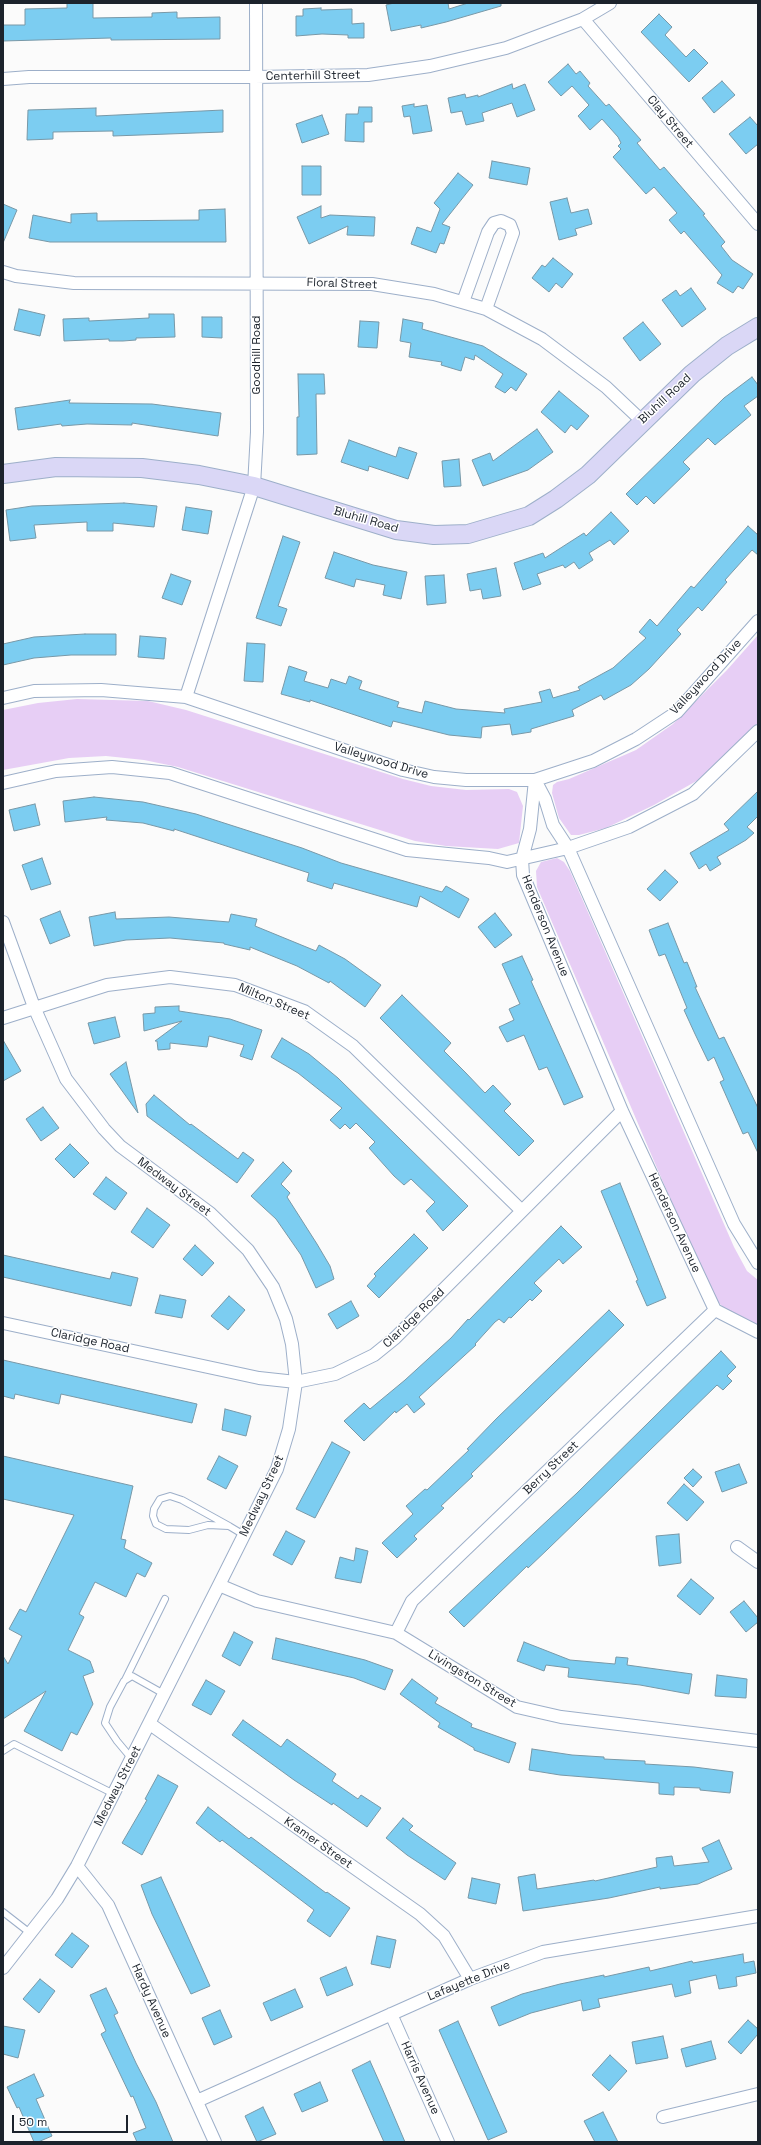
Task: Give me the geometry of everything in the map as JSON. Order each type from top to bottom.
[{"type":"street","name":"Goodhill Road","points":[[186,697],[254,486],[257,432],[256,3]]},
{"type":"street","name":"Centerhill Street","points":[[3,79],[28,77],[255,77],[368,75],[430,66],[506,48],[583,19],[610,3]]},
{"type":"street","name":"Clay Street","points":[[583,19],[758,224]]},
{"type":"street","points":[[463,302],[488,232],[494,223],[501,221],[510,225],[513,233],[486,309]]},
{"type":"street","name":"Floral Street","points":[[3,272],[16,276],[74,283],[372,284],[434,294],[486,309],[542,339],[606,387],[642,421]]},
{"type":"street","name":"Bluhill Road","points":[[3,474],[56,467],[142,468],[199,475],[254,486],[396,530],[434,535],[468,534],[529,516],[556,500],[588,475],[692,374],[727,346],[758,327]]},
{"type":"street","name":"Valleywood Drive","points":[[3,698],[34,691],[102,690],[186,697],[403,770],[434,777],[466,780],[535,780],[593,760],[636,739],[676,712],[758,621]]},
{"type":"street","points":[[3,783],[56,771],[72,770],[112,768],[170,773],[407,850],[488,858],[506,862],[568,848],[629,827],[693,794],[758,732]]},
{"type":"street","points":[[535,780],[545,799],[554,825],[568,848],[734,1224],[758,1262]]},
{"type":"street","name":"Henderson Avenue","points":[[535,780],[530,829],[522,859],[523,875],[622,1110],[715,1310]]},
{"type":"street","name":"Medway Street","points":[[3,922],[34,1007],[66,1079],[104,1129],[120,1146],[210,1214],[248,1250],[273,1287],[286,1319],[292,1344],[296,1382],[289,1429],[277,1469],[220,1585],[77,1866],[57,1898],[3,1968]]},
{"type":"street","name":"Milton Street","points":[[3,1018],[107,985],[170,977],[235,985],[304,1012],[353,1046],[522,1211]]},
{"type":"street","name":"Claridge Road","points":[[3,1323],[259,1378],[296,1382],[335,1374],[374,1355],[395,1338],[622,1110]]},
{"type":"street","points":[[715,1310],[758,1332]]},
{"type":"street","name":"Berry Street","points":[[396,1633],[412,1601],[715,1310]]},
{"type":"street","points":[[736,1547],[758,1562]]},
{"type":"street","name":"Livingston Street","points":[[220,1585],[256,1601],[396,1633],[517,1707],[561,1717],[758,1741]]},
{"type":"street","name":"Kramer Street","points":[[150,1724],[420,1914],[444,1936],[470,1979]]},
{"type":"street","name":"Hardy Avenue","points":[[77,1866],[108,1905],[215,2142]]},
{"type":"street","name":"Lafayette Drive","points":[[197,2101],[470,1979],[543,1952],[758,1916]]},
{"type":"street","name":"Harris Avenue","points":[[392,2014],[448,2142]]},
{"type":"street","points":[[663,2117],[758,2094]]},
{"type":"lane","points":[[229,1526],[208,1525],[189,1530],[166,1529],[156,1524],[153,1516],[154,1509],[160,1499],[170,1496],[182,1500],[229,1526],[244,1535]]},
{"type":"lane","points":[[132,1759],[117,1741],[105,1723],[110,1707],[165,1599]]},
{"type":"lane","points":[[124,1681],[132,1676],[164,1694]]},
{"type":"lane","points":[[3,1751],[14,1744],[114,1794]]},
{"type":"lane","points":[[3,1912],[30,1933]]},
{"type":"shaded area","points":[[758,635],[758,723],[749,733],[700,779],[654,805],[606,828],[579,835],[571,835],[559,818],[552,793],[553,785],[557,782],[569,779],[636,750],[673,724],[727,670]]},
{"type":"shaded area","points":[[77,699],[148,701],[186,710],[403,779],[431,786],[466,790],[509,789],[517,792],[523,806],[519,843],[498,849],[446,846],[415,841],[178,767],[144,760],[106,756],[69,758],[3,770],[3,710],[38,703]]},
{"type":"shaded area","points":[[557,858],[564,862],[570,871],[734,1247],[747,1271],[758,1280],[758,1326],[726,1310],[718,1302],[708,1286],[657,1168],[537,887],[536,871],[541,862]]},
{"type":"building","points":[[67,3],[93,3],[93,18],[152,17],[152,13],[177,12],[177,18],[220,17],[220,39],[111,40],[111,38],[3,41],[3,25],[25,25],[25,9],[67,8]]},
{"type":"building","points":[[394,3],[448,3],[449,9],[468,3],[501,3],[501,6],[421,28],[421,25],[391,31],[386,5]]},
{"type":"building","points":[[321,8],[321,10],[352,9],[352,24],[364,23],[364,38],[348,38],[348,35],[322,34],[296,36],[296,16],[303,16],[303,9]]},
{"type":"building","points":[[659,14],[672,27],[665,35],[686,57],[694,49],[708,63],[689,82],[641,32]]},
{"type":"building","points":[[568,64],[576,74],[580,71],[590,83],[588,86],[606,106],[609,104],[641,140],[637,143],[660,170],[664,167],[705,214],[703,215],[725,242],[721,246],[732,260],[753,274],[743,289],[738,286],[733,293],[717,283],[722,275],[684,231],[681,234],[669,220],[677,213],[654,187],[646,194],[613,157],[621,149],[618,146],[621,143],[618,137],[602,119],[590,130],[578,116],[589,105],[572,86],[561,96],[548,82]]},
{"type":"building","points":[[722,81],[735,95],[714,113],[702,98]]},
{"type":"building","points":[[512,84],[513,89],[525,84],[535,110],[517,117],[512,103],[482,113],[484,121],[466,125],[462,111],[451,113],[448,98],[465,94],[466,98],[478,95],[478,97]]},
{"type":"building","points":[[414,104],[414,107],[427,105],[432,131],[413,134],[410,116],[404,117],[402,106]]},
{"type":"building","points":[[359,107],[372,107],[372,122],[364,122],[364,142],[345,141],[346,114],[358,114]]},
{"type":"building","points":[[96,108],[96,116],[223,110],[223,132],[113,136],[113,131],[53,132],[53,139],[27,140],[28,110]]},
{"type":"building","points":[[322,115],[329,134],[302,143],[296,124]]},
{"type":"building","points":[[750,117],[758,126],[758,144],[746,154],[729,134]]},
{"type":"building","points":[[492,161],[530,168],[527,185],[489,178]]},
{"type":"building","points":[[302,166],[321,166],[321,195],[302,195]]},
{"type":"building","points":[[458,173],[473,185],[442,224],[450,227],[444,244],[440,243],[436,253],[411,244],[417,227],[431,232],[440,209],[434,203]]},
{"type":"building","points":[[567,198],[571,213],[588,209],[592,224],[575,229],[577,235],[559,240],[550,202]]},
{"type":"building","points":[[3,204],[17,210],[3,243]]},
{"type":"building","points":[[321,206],[321,218],[330,215],[375,217],[374,236],[347,235],[348,226],[309,244],[297,217]]},
{"type":"building","points":[[225,209],[226,242],[50,242],[29,238],[33,215],[71,223],[71,214],[97,213],[97,221],[199,220],[199,210]]},
{"type":"building","points":[[553,258],[573,274],[562,288],[556,283],[549,292],[532,278],[542,265],[545,267]]},
{"type":"building","points":[[691,288],[706,309],[682,327],[662,300],[676,290],[680,296]]},
{"type":"building","points":[[19,309],[45,315],[40,336],[14,330]]},
{"type":"building","points":[[149,314],[174,314],[175,337],[136,338],[136,340],[123,341],[109,341],[109,339],[64,341],[63,319],[89,318],[89,321],[149,318]]},
{"type":"building","points":[[202,317],[222,317],[222,338],[202,337]]},
{"type":"building","points":[[403,319],[423,323],[422,329],[483,346],[527,374],[516,391],[511,387],[505,393],[495,387],[503,374],[475,355],[474,360],[465,357],[461,371],[441,365],[442,362],[409,357],[411,343],[400,341]]},
{"type":"building","points":[[360,321],[379,322],[377,348],[358,347]]},
{"type":"building","points":[[643,322],[661,344],[640,361],[623,338]]},
{"type":"building","points":[[298,374],[324,374],[325,394],[316,394],[317,454],[297,455],[297,417],[299,417]]},
{"type":"building","points":[[752,377],[758,385],[758,396],[744,406],[751,415],[715,445],[708,438],[683,462],[690,469],[654,504],[646,496],[637,505],[626,494],[724,398]]},
{"type":"building","points":[[559,391],[589,416],[577,430],[571,425],[565,433],[541,412]]},
{"type":"building","points":[[70,400],[69,403],[152,404],[221,413],[218,436],[132,423],[132,425],[87,424],[62,426],[61,424],[18,430],[15,408]]},
{"type":"building","points":[[537,429],[553,452],[528,470],[483,486],[472,460],[490,453],[493,461]]},
{"type":"building","points":[[349,440],[396,457],[399,447],[417,453],[408,479],[369,466],[368,471],[341,462]]},
{"type":"building","points":[[459,459],[461,486],[444,487],[442,461]]},
{"type":"building","points":[[124,503],[157,506],[154,527],[113,523],[113,531],[87,531],[87,522],[34,525],[36,538],[10,541],[6,510],[32,506]]},
{"type":"building","points":[[186,507],[212,511],[208,534],[182,530]]},
{"type":"building","points":[[611,512],[629,531],[614,545],[610,540],[589,553],[593,560],[579,569],[574,562],[565,568],[563,565],[537,574],[541,584],[523,590],[514,563],[543,553],[545,558],[584,533],[586,536]]},
{"type":"building","points":[[748,526],[758,535],[758,555],[752,550],[725,580],[727,582],[702,611],[698,607],[677,630],[681,634],[649,669],[631,685],[604,700],[601,695],[572,710],[574,716],[531,729],[531,732],[512,735],[510,724],[482,727],[481,738],[449,735],[393,721],[391,727],[310,700],[310,702],[281,694],[289,666],[307,672],[304,681],[328,688],[331,679],[346,684],[349,676],[362,681],[359,689],[399,702],[397,707],[422,713],[425,701],[456,709],[505,713],[504,709],[542,702],[539,692],[550,689],[553,698],[580,690],[578,687],[613,668],[646,638],[639,632],[650,619],[657,626],[691,586],[694,588]]},
{"type":"building","points":[[283,536],[300,542],[278,606],[287,609],[281,626],[256,618]]},
{"type":"building","points":[[334,552],[373,565],[407,572],[401,599],[383,595],[385,585],[356,579],[354,587],[325,578]]},
{"type":"building","points":[[496,568],[501,596],[483,599],[481,589],[470,591],[467,574]]},
{"type":"building","points":[[171,574],[191,581],[182,605],[162,598]]},
{"type":"building","points":[[444,575],[446,603],[427,605],[425,576]]},
{"type":"building","points":[[116,634],[116,655],[71,655],[34,658],[3,665],[3,644],[34,637]]},
{"type":"building","points":[[140,636],[166,638],[164,659],[138,657]]},
{"type":"building","points":[[247,643],[265,644],[263,682],[244,681]]},
{"type":"building","points":[[758,791],[758,816],[747,827],[754,833],[746,840],[717,857],[721,864],[710,871],[706,864],[699,869],[690,853],[729,830],[724,824]]},
{"type":"building","points":[[94,797],[143,802],[196,814],[302,848],[341,863],[442,892],[446,886],[469,899],[459,918],[420,896],[417,907],[334,883],[332,889],[307,881],[309,873],[174,829],[174,831],[143,823],[106,820],[107,817],[65,822],[63,801]]},
{"type":"building","points":[[35,804],[40,825],[14,831],[9,810]]},
{"type":"building","points":[[42,858],[51,884],[31,890],[22,865]]},
{"type":"building","points":[[665,870],[678,882],[660,901],[647,889]]},
{"type":"building","points":[[60,911],[70,936],[50,944],[40,919]]},
{"type":"building","points":[[115,912],[116,919],[169,917],[229,922],[231,914],[257,919],[255,926],[316,951],[319,945],[345,959],[381,985],[365,1007],[330,981],[329,983],[297,966],[250,947],[250,950],[224,943],[170,938],[126,940],[94,946],[89,917]]},
{"type":"building","points":[[495,913],[512,935],[495,948],[478,927]]},
{"type":"building","points":[[668,923],[684,963],[687,962],[697,987],[695,987],[719,1039],[724,1037],[758,1108],[758,1153],[748,1132],[743,1134],[720,1082],[724,1080],[714,1057],[708,1061],[695,1034],[684,1010],[687,1008],[665,954],[659,956],[649,930]]},
{"type":"building","points":[[522,956],[533,980],[531,981],[583,1097],[564,1105],[547,1067],[539,1070],[524,1035],[507,1042],[499,1027],[514,1020],[509,1009],[520,1004],[502,964]]},
{"type":"building","points":[[402,995],[451,1043],[444,1051],[485,1093],[493,1085],[511,1104],[504,1111],[534,1141],[519,1156],[380,1018]]},
{"type":"building","points":[[179,1006],[179,1011],[230,1019],[262,1030],[252,1060],[240,1056],[244,1045],[209,1036],[207,1047],[170,1043],[170,1049],[158,1050],[157,1041],[155,1041],[182,1021],[144,1031],[143,1014],[155,1013],[155,1007]]},
{"type":"building","points":[[115,1017],[120,1037],[94,1044],[88,1023]]},
{"type":"building","points":[[282,1038],[309,1054],[338,1078],[468,1206],[443,1231],[426,1211],[435,1202],[411,1179],[404,1185],[394,1176],[369,1148],[375,1142],[356,1123],[350,1129],[345,1124],[340,1129],[330,1120],[342,1108],[298,1073],[271,1057]]},
{"type":"building","points":[[3,1040],[21,1071],[3,1081]]},
{"type":"building","points":[[126,1062],[138,1113],[110,1074]]},
{"type":"building","points":[[154,1095],[190,1125],[191,1124],[238,1159],[243,1152],[254,1160],[237,1183],[147,1116],[146,1104]]},
{"type":"building","points":[[43,1107],[59,1128],[41,1141],[26,1119]]},
{"type":"building","points":[[70,1144],[89,1163],[74,1178],[55,1159]]},
{"type":"building","points":[[283,1162],[292,1171],[281,1184],[290,1193],[287,1197],[330,1266],[334,1279],[316,1288],[301,1255],[276,1219],[251,1196]]},
{"type":"building","points":[[106,1177],[127,1193],[115,1210],[93,1194]]},
{"type":"building","points":[[620,1183],[666,1298],[647,1306],[636,1281],[638,1280],[601,1191]]},
{"type":"building","points":[[147,1208],[170,1225],[153,1248],[131,1232]]},
{"type":"building","points":[[561,1226],[582,1247],[563,1264],[559,1259],[534,1283],[542,1291],[532,1301],[530,1299],[504,1323],[499,1319],[495,1322],[475,1344],[476,1345],[419,1397],[425,1404],[414,1413],[407,1404],[396,1413],[395,1411],[364,1441],[344,1421],[364,1403],[370,1409],[405,1380],[451,1338]]},
{"type":"building","points":[[414,1234],[428,1248],[379,1298],[367,1286],[376,1276],[374,1274]]},
{"type":"building","points":[[195,1245],[214,1263],[202,1276],[183,1259]]},
{"type":"building","points":[[3,1255],[110,1279],[112,1272],[138,1278],[131,1306],[3,1277]]},
{"type":"building","points":[[160,1295],[186,1300],[182,1318],[155,1313]]},
{"type":"building","points":[[229,1296],[245,1310],[228,1330],[211,1316]]},
{"type":"building","points":[[351,1301],[359,1316],[337,1329],[328,1314]]},
{"type":"building","points":[[609,1310],[624,1325],[471,1474],[473,1476],[441,1506],[444,1508],[414,1536],[417,1539],[397,1558],[382,1543],[413,1514],[406,1506],[425,1489],[427,1490],[469,1450],[467,1449],[497,1418]]},
{"type":"building","points":[[721,1351],[736,1367],[727,1376],[732,1381],[723,1390],[717,1385],[548,1549],[528,1568],[527,1566],[464,1627],[449,1612],[577,1493]]},
{"type":"building","points":[[3,1360],[197,1404],[192,1423],[61,1394],[59,1404],[15,1394],[14,1399],[3,1396]]},
{"type":"building","points":[[225,1409],[251,1416],[246,1436],[222,1430]]},
{"type":"building","points":[[332,1442],[350,1452],[315,1518],[296,1509]]},
{"type":"building","points":[[3,1456],[133,1486],[121,1539],[126,1540],[124,1548],[152,1563],[145,1577],[137,1573],[126,1597],[95,1582],[79,1614],[84,1617],[68,1650],[90,1661],[94,1672],[83,1676],[93,1704],[77,1735],[71,1732],[62,1751],[24,1731],[46,1691],[3,1719],[3,1656],[8,1664],[22,1636],[9,1629],[20,1609],[26,1612],[74,1515],[3,1499]]},
{"type":"building","points":[[219,1456],[238,1466],[226,1489],[207,1479]]},
{"type":"building","points":[[739,1464],[747,1483],[722,1492],[715,1472]]},
{"type":"building","points":[[693,1469],[702,1477],[693,1487],[684,1478]]},
{"type":"building","points":[[684,1484],[704,1502],[687,1521],[667,1503]]},
{"type":"building","points":[[286,1531],[305,1541],[292,1565],[273,1555]]},
{"type":"building","points":[[679,1534],[681,1563],[659,1566],[656,1536]]},
{"type":"building","points":[[356,1548],[368,1551],[361,1583],[335,1578],[340,1557],[354,1561]]},
{"type":"building","points":[[691,1579],[714,1598],[700,1615],[677,1596]]},
{"type":"building","points":[[744,1601],[758,1618],[758,1622],[746,1632],[730,1612]]},
{"type":"building","points":[[234,1632],[253,1642],[240,1666],[222,1656]]},
{"type":"building","points":[[276,1638],[365,1660],[393,1670],[385,1690],[354,1678],[272,1659]]},
{"type":"building","points":[[524,1642],[570,1660],[615,1664],[616,1657],[628,1658],[627,1665],[692,1674],[689,1694],[640,1685],[568,1677],[569,1668],[546,1665],[544,1671],[517,1661]]},
{"type":"building","points":[[717,1675],[747,1679],[746,1698],[715,1696]]},
{"type":"building","points":[[412,1679],[438,1698],[435,1703],[472,1724],[471,1727],[516,1743],[509,1763],[474,1750],[474,1748],[438,1727],[440,1723],[400,1694]]},
{"type":"building","points":[[206,1680],[225,1691],[211,1715],[192,1705]]},
{"type":"building","points":[[243,1720],[281,1747],[287,1739],[336,1774],[332,1781],[358,1799],[361,1795],[381,1808],[367,1827],[333,1803],[332,1805],[294,1780],[232,1735]]},
{"type":"building","points":[[532,1749],[572,1755],[604,1757],[604,1759],[645,1761],[645,1764],[694,1767],[733,1772],[730,1793],[700,1790],[700,1788],[674,1787],[674,1795],[659,1794],[659,1783],[560,1775],[529,1770]]},
{"type":"building","points":[[158,1775],[178,1786],[142,1855],[122,1843],[147,1800],[145,1799]]},
{"type":"building","points":[[208,1807],[249,1839],[251,1837],[326,1893],[327,1892],[350,1908],[330,1937],[307,1921],[314,1910],[222,1840],[220,1842],[196,1823]]},
{"type":"building","points":[[403,1818],[413,1826],[409,1830],[456,1863],[445,1880],[407,1855],[386,1838]]},
{"type":"building","points":[[719,1840],[732,1869],[698,1884],[660,1889],[660,1887],[609,1898],[523,1911],[518,1877],[535,1874],[537,1889],[595,1881],[657,1867],[656,1858],[672,1856],[674,1866],[709,1862],[702,1848]]},
{"type":"building","points":[[161,1877],[210,1986],[191,1994],[152,1914],[141,1885]]},
{"type":"building","points":[[472,1878],[500,1884],[496,1904],[468,1898]]},
{"type":"building","points":[[72,1933],[89,1946],[72,1968],[55,1955]]},
{"type":"building","points":[[377,1936],[396,1940],[390,1968],[371,1964]]},
{"type":"building","points":[[743,1954],[744,1963],[754,1961],[756,1973],[736,1977],[737,1986],[719,1989],[716,1975],[689,1981],[691,1993],[675,1997],[672,1984],[598,1999],[600,2007],[583,2011],[581,2000],[531,2013],[499,2026],[491,2007],[522,1994],[560,1984],[604,1975],[604,1977],[649,1967],[650,1971],[692,1961],[693,1963]]},
{"type":"building","points":[[346,1967],[353,1985],[327,1996],[320,1978]]},
{"type":"building","points":[[40,1979],[55,1991],[39,2013],[23,1999]]},
{"type":"building","points":[[106,1988],[118,2013],[114,2015],[156,2102],[173,2142],[137,2142],[133,2133],[146,2128],[133,2096],[131,2097],[101,2034],[106,2031],[90,1995]]},
{"type":"building","points":[[295,1989],[303,2007],[271,2021],[263,2003]]},
{"type":"building","points":[[220,2010],[232,2037],[214,2045],[202,2018]]},
{"type":"building","points":[[748,2020],[758,2029],[758,2034],[741,2054],[728,2042]]},
{"type":"building","points":[[458,2021],[507,2132],[488,2140],[439,2030]]},
{"type":"building","points":[[3,2026],[25,2030],[18,2058],[3,2054]]},
{"type":"building","points":[[663,2036],[668,2058],[636,2064],[632,2042]]},
{"type":"building","points":[[711,2041],[716,2059],[686,2067],[681,2049]]},
{"type":"building","points":[[610,2055],[627,2071],[609,2091],[592,2075]]},
{"type":"building","points":[[370,2061],[405,2142],[384,2142],[352,2070]]},
{"type":"building","points":[[34,2074],[44,2096],[36,2099],[52,2136],[38,2142],[34,2142],[19,2107],[17,2108],[7,2087]]},
{"type":"building","points":[[320,2082],[328,2101],[302,2112],[294,2094]]},
{"type":"building","points":[[263,2107],[276,2134],[257,2142],[245,2116]]},
{"type":"building","points":[[603,2112],[618,2142],[595,2142],[584,2121]]}]
